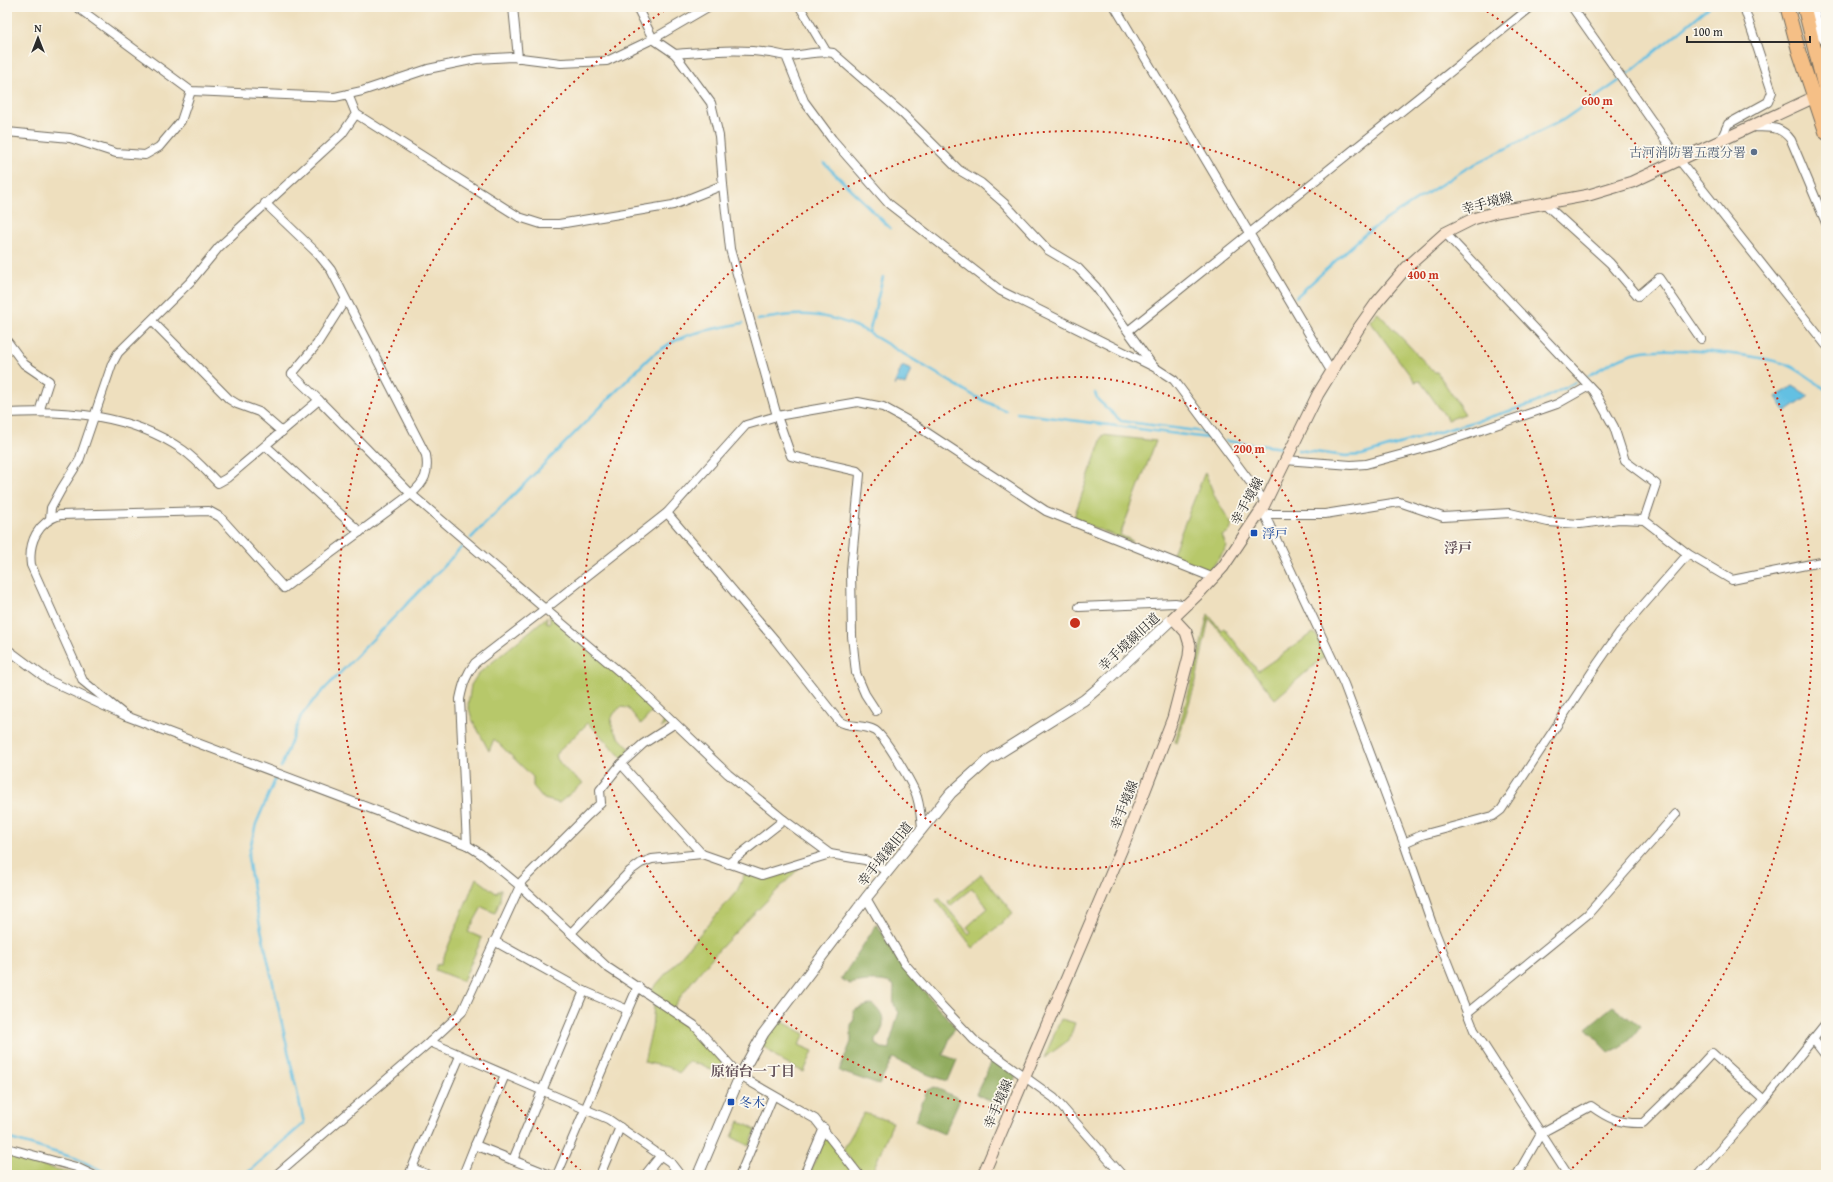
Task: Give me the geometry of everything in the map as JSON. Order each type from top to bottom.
[{"type":"highway","points":[[1787,7],[1799,52],[1823,94]]},
{"type":"highway","points":[[1804,7],[1823,94],[1826,133]]},
{"type":"main road","name":"幸手境線","points":[[983,1175],[1126,839],[1173,718],[1189,656],[1190,645],[1186,632],[1173,618],[1214,578],[1232,555],[1264,508],[1285,460],[1318,394],[1331,371],[1377,302],[1408,267],[1445,233],[1473,219],[1496,212],[1545,204],[1614,188],[1680,161],[1748,127],[1823,94]]},
{"type":"street","points":[[77,7],[191,91],[335,97],[428,69],[476,59],[518,58],[562,63],[607,61],[653,39],[708,7]]},
{"type":"street","points":[[513,7],[518,58]]},
{"type":"street","points":[[637,7],[653,39],[675,54],[711,103],[719,136],[730,249],[777,416],[791,456],[857,471],[860,474],[851,570],[852,636],[856,673],[865,694],[876,711]]},
{"type":"street","points":[[800,7],[826,51]]},
{"type":"street","points":[[1115,7],[1331,371]]},
{"type":"street","points":[[1128,331],[1531,7]]},
{"type":"street","points":[[1572,7],[1680,161],[1826,345]]},
{"type":"street","points":[[1720,142],[1728,124],[1768,102],[1772,92],[1744,7]]},
{"type":"street","points":[[1814,7],[1821,36],[1826,44]]},
{"type":"street","points":[[675,54],[723,51],[764,51],[786,56],[801,56],[826,51],[833,53],[903,114],[959,170],[981,183],[1004,203],[1048,250],[1078,268],[1096,287],[1154,367]]},
{"type":"street","points":[[786,56],[804,101],[832,139],[889,204],[1001,291],[1154,367],[1174,380],[1264,508],[1344,684],[1466,1013],[1474,1030],[1568,1175]]},
{"type":"street","points":[[7,132],[70,138],[116,153],[145,154],[159,147],[182,121],[191,91]]},
{"type":"street","points":[[348,94],[356,114],[519,217],[541,224],[559,224],[673,205],[723,185]]},
{"type":"street","points":[[50,519],[51,508],[79,462],[112,364],[118,353],[191,281],[219,247],[265,203],[342,134],[356,114]]},
{"type":"street","points":[[1748,127],[1777,128],[1785,132],[1791,140],[1826,223]]},
{"type":"street","points":[[126,716],[83,680],[31,565],[30,555],[33,540],[43,525],[50,519],[60,515],[209,510],[215,512],[284,588],[411,494],[420,486],[428,470],[426,455],[345,300],[331,270],[318,254],[265,203]]},
{"type":"street","points":[[1545,204],[1610,264],[1638,296],[1659,278],[1701,339]]},
{"type":"street","points":[[1445,233],[1594,391],[1614,427],[1625,461],[1656,484],[1644,520]]},
{"type":"street","points":[[345,300],[317,344],[292,374],[411,494],[635,685],[674,724],[728,774],[784,820],[830,854],[865,860],[887,871]]},
{"type":"street","points":[[152,321],[229,398],[237,404],[259,412],[282,432]]},
{"type":"street","points":[[7,341],[24,364],[49,381],[38,412]]},
{"type":"street","points":[[1285,460],[1364,464],[1433,446],[1534,412],[1557,404],[1589,386]]},
{"type":"street","points":[[7,413],[38,412],[95,416],[122,423],[160,436],[183,450],[199,463],[218,484],[266,446],[319,400]]},
{"type":"street","points":[[467,845],[460,699],[462,685],[466,674],[476,664],[667,513],[746,425],[777,416],[852,403],[871,404],[882,407],[914,424],[1046,511],[1214,578]]},
{"type":"street","points":[[266,446],[360,532]]},
{"type":"street","points":[[1264,508],[1325,514],[1399,502],[1443,517],[1510,513],[1548,522],[1580,524],[1619,519],[1644,520],[1688,554],[1732,580],[1826,561]]},
{"type":"street","points":[[667,513],[775,640],[839,721],[844,725],[870,728],[880,734],[914,787],[918,798],[922,828]]},
{"type":"street","points":[[1404,843],[1422,835],[1493,816],[1501,810],[1615,639],[1688,554]]},
{"type":"street","points":[[1079,608],[1175,603],[1187,605]]},
{"type":"street","name":"幸手境線旧道","points":[[698,1175],[740,1076],[763,1034],[887,871],[951,793],[988,760],[1084,700],[1173,618]]},
{"type":"street","points":[[7,649],[50,682],[126,716],[467,845],[481,854],[520,886],[607,967],[638,986],[694,1025],[740,1076],[815,1119],[824,1128],[859,1175]]},
{"type":"street","points":[[278,1175],[430,1042],[462,1012],[522,881],[560,842],[602,803],[600,790],[620,764],[643,744],[674,724]]},
{"type":"street","points":[[620,764],[702,854],[762,875],[830,854]]},
{"type":"street","points":[[1466,1013],[1588,914],[1676,814]]},
{"type":"street","points":[[728,864],[784,820]]},
{"type":"street","points":[[571,933],[630,871],[641,863],[652,859],[702,854]]},
{"type":"street","points":[[866,898],[904,963],[939,1003],[974,1040],[1054,1098],[1122,1175]]},
{"type":"street","points":[[494,941],[584,991],[628,1010]]},
{"type":"street","points":[[557,1175],[638,986]]},
{"type":"street","points":[[513,1160],[584,991]]},
{"type":"street","points":[[1698,1175],[1764,1100],[1826,1023]]},
{"type":"street","points":[[1813,1039],[1826,1056]]},
{"type":"street","points":[[430,1042],[586,1109],[620,1127],[670,1162],[680,1175]]},
{"type":"street","points":[[1517,1175],[1541,1132],[1591,1106],[1608,1119],[1630,1123],[1643,1123],[1689,1078],[1712,1052],[1764,1100]]},
{"type":"street","points":[[429,1175],[411,1171],[460,1056]]},
{"type":"street","points":[[463,1175],[504,1075]]},
{"type":"street","points":[[740,1175],[773,1096]]},
{"type":"street","points":[[600,1175],[620,1127]]},
{"type":"street","points":[[804,1175],[824,1128]]},
{"type":"street","points":[[475,1145],[550,1175]]},
{"type":"street","points":[[7,1148],[76,1167],[93,1175]]},
{"type":"street","points":[[644,1175],[661,1155]]},
{"type":"green space","points":[[1377,312],[1434,372],[1437,372],[1465,414],[1448,420],[1420,381],[1415,382],[1370,321]]},
{"type":"green space","points":[[1103,435],[1156,441],[1120,535],[1131,540],[1131,542],[1075,520],[1075,514]]},
{"type":"green space","points":[[1205,472],[1215,497],[1232,525],[1230,531],[1222,536],[1227,547],[1208,573],[1171,558]]},
{"type":"green space","points":[[1208,614],[1221,630],[1224,628],[1258,671],[1313,633],[1316,634],[1326,655],[1275,699],[1209,618],[1196,681],[1177,743],[1175,742]]},
{"type":"green space","points":[[550,616],[633,686],[664,718],[666,725],[661,728],[664,721],[653,711],[641,724],[628,708],[621,707],[615,713],[611,723],[616,734],[630,749],[630,752],[623,759],[588,723],[555,755],[567,771],[583,783],[559,803],[544,799],[533,786],[533,777],[494,739],[489,751],[472,719],[468,705],[471,685],[478,674],[547,617],[546,622],[550,623]]},
{"type":"green space","points":[[801,866],[717,952],[686,989],[673,1008],[650,992],[737,891],[745,873],[766,876]]},
{"type":"green space","points":[[981,874],[1013,913],[973,948],[936,900],[939,898],[969,934],[971,932],[967,927],[988,908],[972,888],[950,906],[948,901]]},
{"type":"green space","points":[[476,878],[496,893],[501,889],[500,901],[495,913],[482,907],[468,932],[482,938],[463,981],[435,970],[437,965],[441,964]]},
{"type":"green space","points":[[877,924],[898,961],[956,1028],[953,1031],[943,1055],[957,1060],[948,1081],[929,1075],[893,1058],[879,1085],[839,1071],[851,1042],[851,1025],[854,1019],[854,1010],[872,1004],[880,1012],[883,1025],[880,1034],[876,1039],[876,1044],[882,1048],[890,1049],[891,1039],[899,1012],[894,1003],[894,986],[891,983],[880,981],[866,981],[850,984],[841,979]]},
{"type":"green space","points":[[656,1003],[692,1027],[730,1072],[724,1077],[701,1064],[688,1062],[679,1073],[671,1068],[644,1062],[652,1028],[654,1005]]},
{"type":"green space","points":[[1613,1006],[1640,1027],[1627,1042],[1609,1052],[1586,1028]]},
{"type":"green space","points":[[1061,1019],[1075,1023],[1069,1040],[1044,1058]]},
{"type":"green space","points":[[779,1020],[805,1034],[799,1045],[813,1051],[804,1072],[783,1062],[762,1045]]},
{"type":"green space","points":[[994,1057],[1017,1074],[1002,1107],[976,1094]]},
{"type":"green space","points":[[934,1087],[960,1099],[944,1134],[915,1121],[927,1091]]},
{"type":"green space","points":[[864,1113],[893,1122],[871,1175],[863,1175],[843,1150]]},
{"type":"green space","points":[[739,1121],[756,1130],[749,1146],[732,1137]]},
{"type":"green space","points":[[827,1137],[854,1175],[820,1175],[811,1171],[824,1138]]},
{"type":"green space","points":[[7,1156],[78,1175],[7,1175]]},
{"type":"water","points":[[902,366],[911,370],[905,385],[897,382],[895,386],[894,385]]},
{"type":"water","points":[[1793,386],[1809,396],[1786,412],[1776,397]]},
{"type":"waterway","points":[[1628,74],[1709,7]]},
{"type":"waterway","points":[[1296,297],[1365,234],[1393,215],[1467,168],[1563,120],[1619,81]]},
{"type":"waterway","points":[[824,163],[890,228]]},
{"type":"waterway","points":[[869,333],[883,277]]},
{"type":"waterway","points":[[758,320],[772,317],[811,315],[836,319],[849,323],[862,329],[976,397],[1006,411]]},
{"type":"waterway","points":[[471,538],[649,358],[672,342],[683,337],[705,330],[743,323]]},
{"type":"waterway","points":[[1588,376],[1618,359],[1638,352],[1652,350],[1715,352],[1759,358],[1790,366],[1809,377],[1826,390]]},
{"type":"waterway","points":[[1298,450],[1346,456],[1362,455],[1533,404],[1576,382]]},
{"type":"waterway","points":[[1095,393],[1098,400],[1121,421],[1204,432],[1208,438]]},
{"type":"waterway","points":[[1017,413],[1208,438]]},
{"type":"waterway","points":[[1226,441],[1283,448]]},
{"type":"waterway","points":[[281,767],[301,716],[313,701],[462,547]]},
{"type":"waterway","points":[[245,1175],[304,1123],[255,902],[248,857],[256,824],[275,780]]},
{"type":"waterway","points":[[7,1138],[75,1158],[111,1175]]},
{"type":"place","name":"古河消防署五霞分署","points":[[1754,152]]},
{"type":"place","name":"浮戸","points":[[1254,533]]},
{"type":"place","name":"冬木","points":[[731,1102]]},
{"type":"district","name":"浮戸","points":[[1458,548]]},
{"type":"district","name":"原宿台一丁目","points":[[753,1071]]}]
